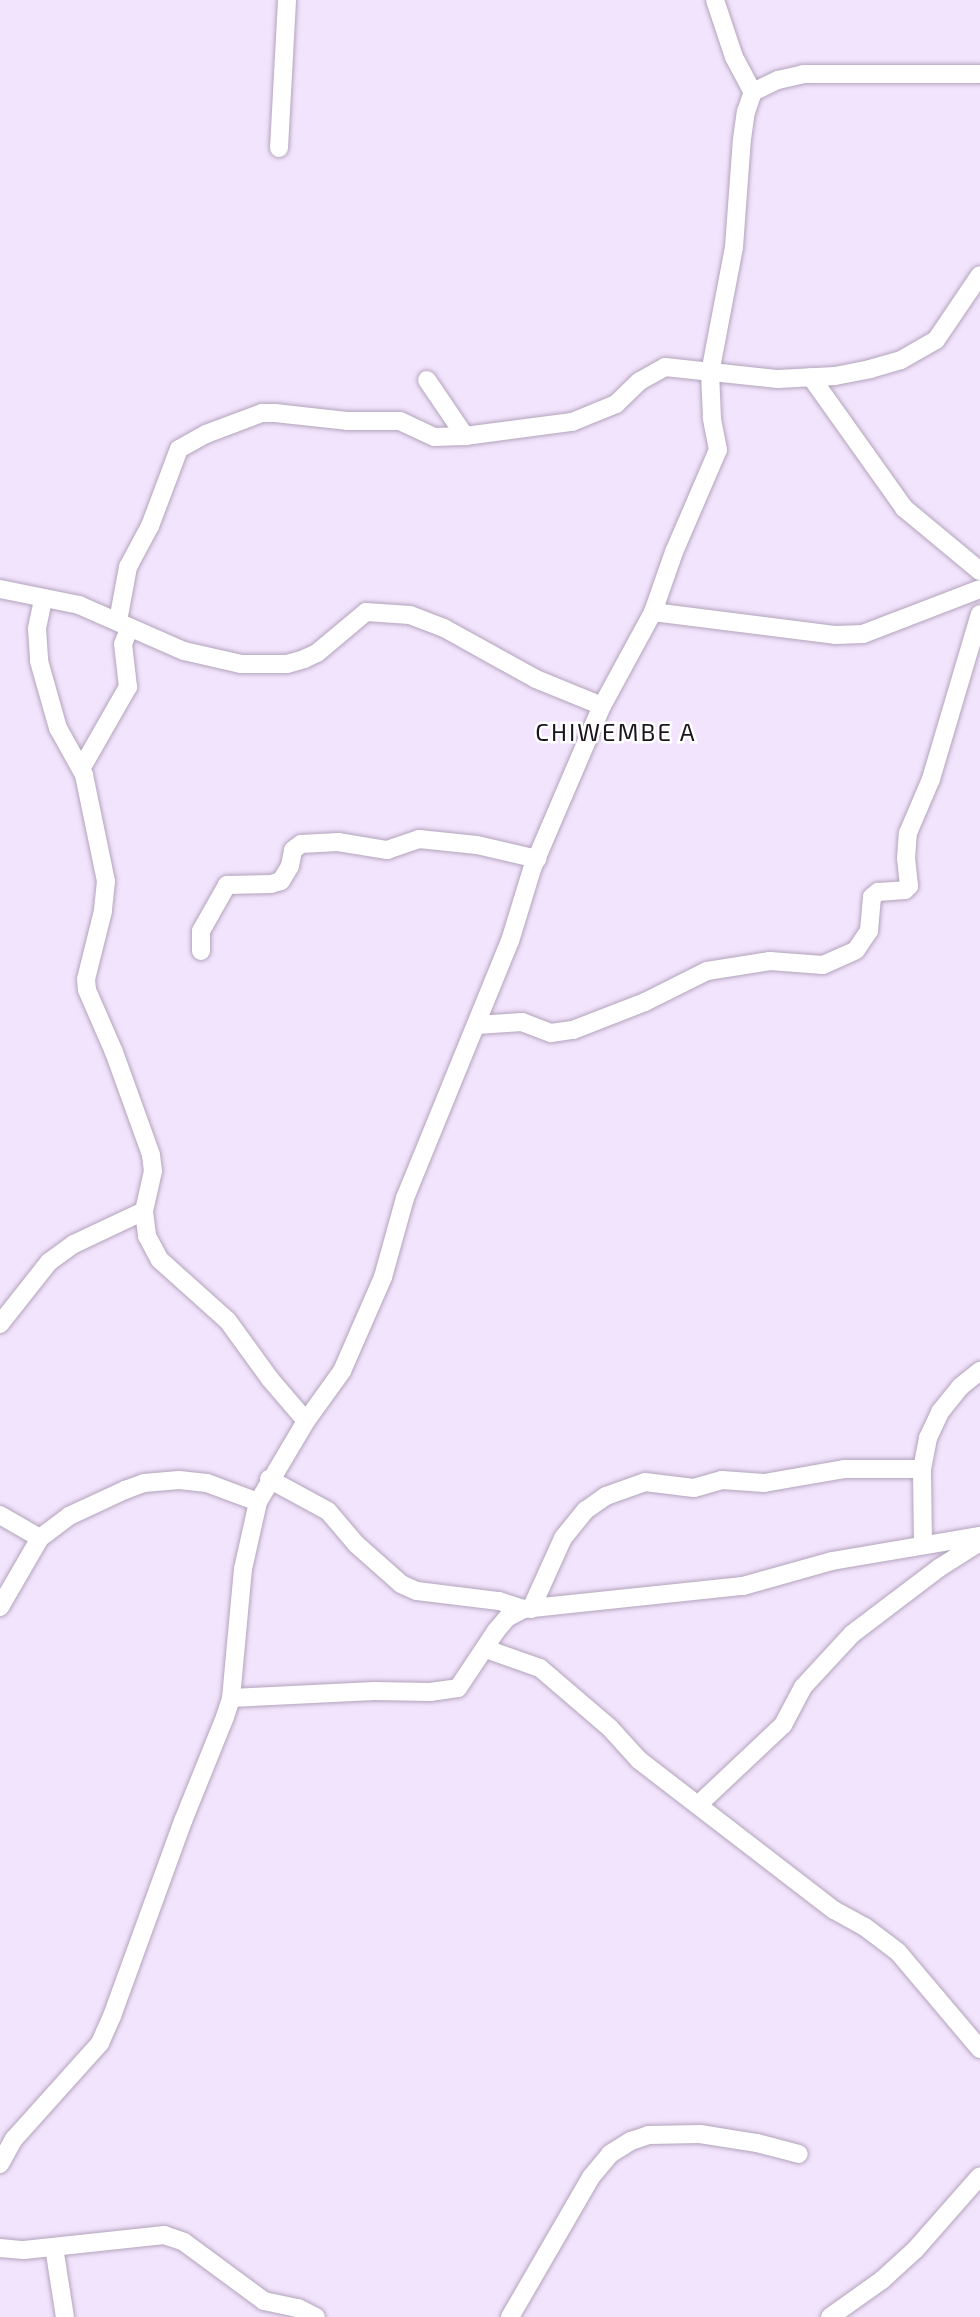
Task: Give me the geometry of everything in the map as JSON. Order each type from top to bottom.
[{"type":"street","points":[[279,148],[287,0]]},
{"type":"street","points":[[715,0],[729,47],[753,92]]},
{"type":"street","points":[[0,2164],[14,2139],[100,2043],[231,1698],[243,1569],[258,1502],[269,1479],[306,1421],[342,1371],[378,1289],[405,1198],[478,1026],[537,859],[602,706],[653,612],[674,552],[718,450],[712,418],[709,373],[734,247],[742,139],[746,112],[753,92],[778,80],[803,74],[980,74]]},
{"type":"street","points":[[81,769],[128,687],[123,644],[128,567],[150,526],[179,449],[187,442],[262,413],[347,421],[400,421],[435,437],[465,436],[572,422],[616,404],[640,381],[665,367],[778,379],[870,369],[901,360],[922,350],[947,327],[980,275]]},
{"type":"street","points":[[653,612],[835,635],[863,634],[980,583],[904,508],[811,377]]},
{"type":"street","points":[[427,380],[465,436]]},
{"type":"street","points":[[0,589],[43,600],[79,605],[184,651],[240,664],[287,664],[317,653],[359,615],[374,611],[410,615],[444,628],[536,679],[602,706]]},
{"type":"street","points":[[43,600],[37,629],[39,661],[58,728],[81,769],[106,893],[86,979],[87,989],[114,1052],[151,1155],[153,1171],[144,1211],[147,1236],[160,1260],[228,1321],[270,1379],[306,1421]]},
{"type":"street","points":[[478,1026],[522,1022],[551,1033],[573,1030],[645,1002],[707,971],[770,961],[823,964],[844,958],[856,950],[869,931],[872,897],[878,892],[905,890],[909,886],[906,859],[908,833],[927,790],[980,614]]},
{"type":"street","points":[[201,951],[201,931],[227,885],[271,884],[281,881],[290,866],[293,850],[301,844],[338,842],[387,850],[419,839],[477,845],[537,859]]},
{"type":"street","points":[[0,1324],[49,1262],[74,1244],[144,1211]]},
{"type":"street","points":[[923,1544],[922,1469],[928,1438],[940,1412],[960,1387],[980,1371]]},
{"type":"street","points":[[527,1609],[564,1538],[576,1521],[606,1496],[632,1486],[652,1481],[694,1488],[722,1480],[764,1483],[855,1468],[922,1469]]},
{"type":"street","points":[[269,1479],[328,1511],[356,1544],[401,1584],[417,1591],[499,1601],[527,1609]]},
{"type":"street","points":[[0,1607],[40,1538],[86,1507],[144,1483],[163,1480],[207,1483],[258,1502]]},
{"type":"street","points":[[0,1515],[40,1538]]},
{"type":"street","points":[[231,1698],[452,1690],[461,1685],[507,1618],[527,1609],[684,1590],[743,1586],[832,1561],[980,1536]]},
{"type":"street","points":[[698,1805],[783,1725],[803,1687],[852,1634],[939,1568],[980,1542]]},
{"type":"street","points":[[486,1649],[540,1668],[610,1728],[639,1760],[834,1910],[865,1927],[898,1952],[980,2049]]},
{"type":"street","points":[[510,2317],[591,2177],[610,2154],[631,2141],[648,2135],[700,2134],[757,2143],[799,2154]]},
{"type":"street","points":[[830,2317],[882,2280],[915,2250],[980,2176]]},
{"type":"street","points":[[0,2248],[24,2250],[164,2235],[184,2242],[264,2301],[274,2306],[298,2308],[316,2317]]},
{"type":"street","points":[[54,2247],[65,2317]]},
{"type":"district","name":"CHIWEMBE A","points":[[616,732]]}]
